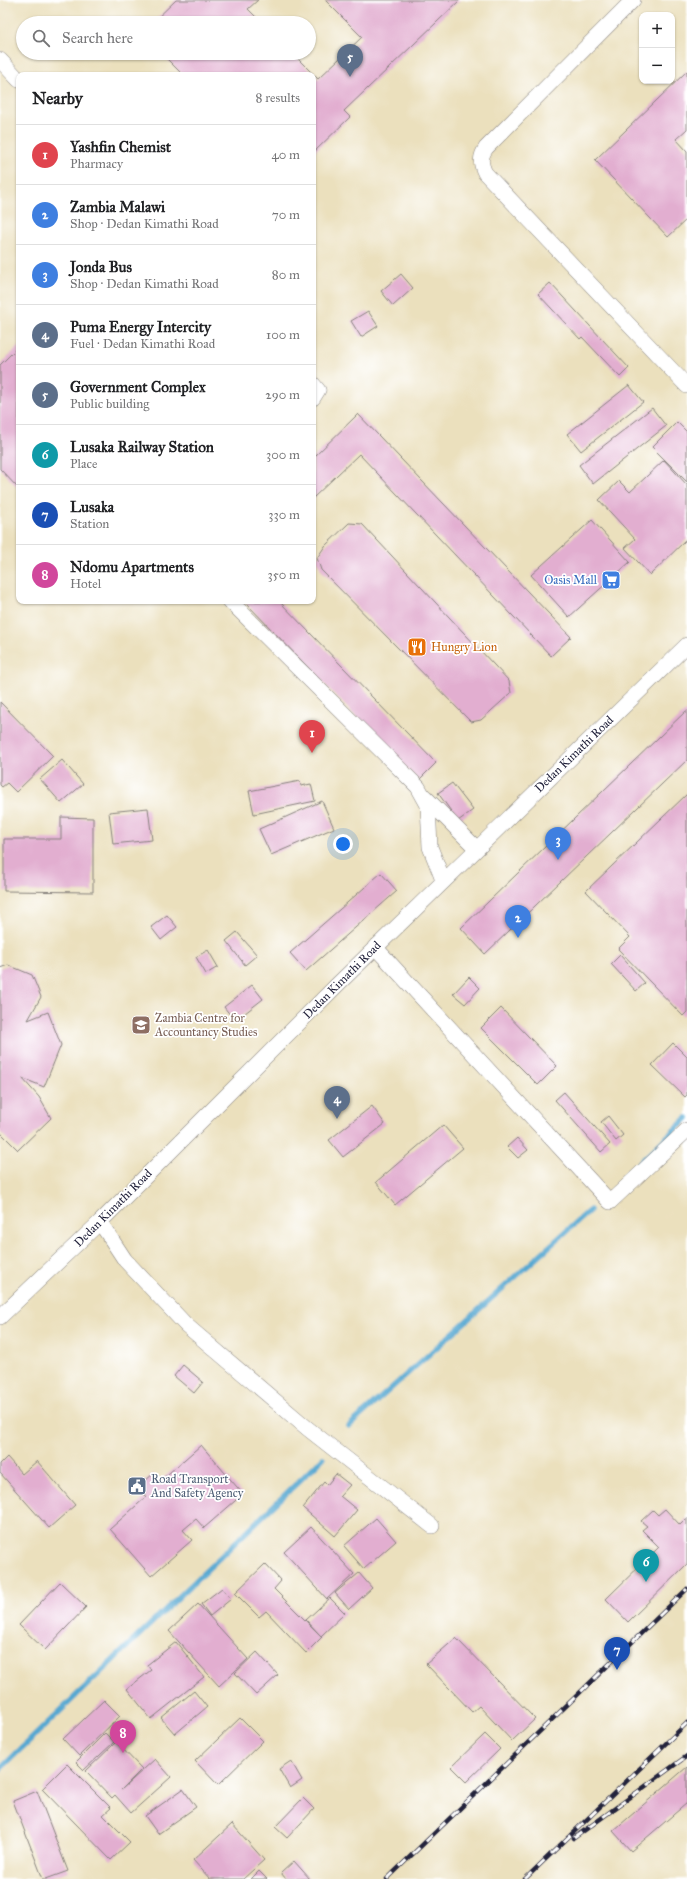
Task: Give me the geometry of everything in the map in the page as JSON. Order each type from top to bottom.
[{"type":"street","points":[[633,0],[486,148],[482,154],[481,165],[485,173],[687,386]]},
{"type":"street","points":[[0,60],[16,77]]},
{"type":"street","points":[[233,604],[418,787],[425,797],[476,848]]},
{"type":"street","name":"Dedan Kimathi Road","points":[[0,1317],[100,1222],[240,1080],[443,880],[687,645]]},
{"type":"street","points":[[425,797],[428,805],[430,847],[443,880]]},
{"type":"street","points":[[375,947],[610,1202],[687,1130]]},
{"type":"street","points":[[100,1222],[125,1260],[186,1325],[307,1428],[432,1526]]},
{"type":"building","points":[[176,0],[258,0],[248,9],[255,16],[159,16]]},
{"type":"building","points":[[325,0],[460,0],[344,111],[350,117],[316,150],[316,77],[318,79],[362,37]]},
{"type":"building","points":[[168,60],[299,60],[311,72],[180,72]]},
{"type":"building","points":[[687,71],[687,129],[676,139],[687,151],[687,219],[668,237],[595,160]]},
{"type":"building","points":[[401,274],[413,288],[393,306],[381,291]]},
{"type":"building","points":[[550,283],[629,368],[620,377],[582,337],[580,339],[538,294]]},
{"type":"building","points":[[368,311],[378,326],[361,337],[351,321]]},
{"type":"building","points":[[16,349],[16,486],[0,469],[0,365]]},
{"type":"building","points":[[629,385],[643,402],[581,451],[567,434]]},
{"type":"building","points":[[652,408],[666,426],[593,484],[579,465]]},
{"type":"building","points":[[358,414],[571,637],[551,656],[359,454],[316,495],[316,455]]},
{"type":"building","points":[[677,422],[687,432],[687,482],[652,447]]},
{"type":"building","points":[[664,460],[687,485],[687,539],[650,575],[625,548],[635,539],[599,500],[619,481],[630,492]]},
{"type":"building","points":[[592,520],[630,562],[569,617],[531,575]]},
{"type":"building","points":[[349,523],[362,524],[509,681],[511,693],[481,720],[471,722],[321,570],[317,558],[325,546]]},
{"type":"building","points":[[247,604],[282,604],[436,763],[418,781]]},
{"type":"building","points":[[0,702],[53,756],[16,792],[7,783],[2,787],[0,785]]},
{"type":"building","points":[[687,710],[687,760],[485,954],[461,928]]},
{"type":"building","points":[[62,760],[83,784],[61,803],[40,779]]},
{"type":"building","points":[[300,781],[301,786],[311,784],[315,801],[254,814],[249,791]]},
{"type":"building","points":[[452,783],[473,810],[458,821],[438,793]]},
{"type":"building","points":[[687,794],[687,1012],[683,1016],[618,949],[630,937],[586,891]]},
{"type":"building","points":[[322,801],[334,828],[271,855],[259,829]]},
{"type":"building","points":[[148,808],[152,840],[113,844],[109,812]]},
{"type":"building","points":[[61,817],[93,818],[93,892],[4,891],[4,839],[61,839]]},
{"type":"building","points":[[381,873],[397,891],[306,971],[290,953]]},
{"type":"building","points":[[167,915],[177,927],[161,940],[151,927]]},
{"type":"building","points":[[237,932],[257,955],[245,965],[226,941]]},
{"type":"building","points":[[208,950],[218,967],[206,974],[196,957]]},
{"type":"building","points":[[620,955],[645,983],[636,991],[611,964]]},
{"type":"building","points":[[8,965],[32,975],[41,997],[28,1020],[48,1012],[61,1045],[44,1087],[22,1078],[39,1097],[51,1118],[18,1150],[0,1132],[0,968]]},
{"type":"building","points":[[469,977],[480,988],[465,1004],[453,994]]},
{"type":"building","points":[[252,985],[263,999],[235,1021],[224,1007]]},
{"type":"building","points":[[501,1008],[557,1066],[538,1085],[481,1028]]},
{"type":"building","points":[[673,1043],[687,1057],[687,1095],[685,1097],[652,1065]]},
{"type":"building","points":[[564,1092],[610,1144],[601,1152],[555,1100]]},
{"type":"building","points":[[372,1106],[385,1124],[343,1157],[329,1140]]},
{"type":"building","points":[[608,1116],[623,1135],[616,1141],[601,1122]]},
{"type":"building","points":[[443,1125],[463,1148],[395,1205],[376,1182]]},
{"type":"building","points":[[517,1138],[528,1150],[518,1158],[507,1147]]},
{"type":"building","points":[[183,1365],[203,1382],[194,1393],[174,1376]]},
{"type":"building","points":[[201,1445],[243,1494],[204,1528],[196,1519],[183,1530],[192,1540],[151,1576],[110,1529],[146,1497],[138,1487],[153,1474],[160,1481]]},
{"type":"building","points":[[7,1457],[22,1474],[37,1461],[75,1505],[49,1528],[0,1473],[0,1464]]},
{"type":"building","points":[[336,1474],[350,1485],[340,1496],[357,1510],[335,1536],[303,1508],[324,1482],[327,1485]]},
{"type":"building","points":[[665,1509],[680,1525],[687,1518],[687,1564],[628,1622],[606,1599],[659,1547],[642,1530],[647,1526],[641,1521],[653,1510],[658,1515]]},
{"type":"building","points":[[376,1518],[396,1541],[364,1569],[344,1546]]},
{"type":"building","points":[[311,1527],[354,1574],[327,1599],[284,1552]]},
{"type":"building","points":[[265,1564],[281,1581],[274,1589],[322,1637],[306,1653],[266,1611],[259,1617],[235,1593]]},
{"type":"building","points":[[359,1573],[372,1588],[349,1609],[335,1593]]},
{"type":"building","points":[[60,1582],[86,1607],[45,1650],[19,1625]]},
{"type":"building","points":[[222,1588],[231,1599],[210,1616],[201,1604]]},
{"type":"building","points":[[330,1598],[345,1613],[321,1636],[306,1620]]},
{"type":"building","points":[[198,1604],[248,1659],[219,1686],[169,1631]]},
{"type":"building","points":[[456,1638],[535,1719],[512,1741],[479,1706],[472,1712],[426,1664]]},
{"type":"building","points":[[176,1642],[204,1677],[151,1719],[127,1689],[151,1670],[147,1665]]},
{"type":"building","points":[[257,1652],[278,1675],[256,1695],[235,1673]]},
{"type":"building","points":[[194,1691],[207,1707],[175,1734],[161,1718]]},
{"type":"building","points":[[104,1700],[120,1716],[79,1756],[63,1739]]},
{"type":"building","points":[[240,1718],[263,1741],[218,1785],[195,1761]]},
{"type":"building","points":[[105,1733],[114,1742],[84,1770],[76,1762]]},
{"type":"building","points":[[485,1734],[500,1749],[466,1782],[451,1767]]},
{"type":"building","points":[[116,1742],[142,1769],[121,1790],[155,1759],[171,1777],[131,1813],[115,1795],[112,1798],[86,1771]]},
{"type":"building","points":[[291,1761],[302,1780],[290,1788],[279,1769]]},
{"type":"building","points":[[67,1764],[111,1808],[103,1815],[130,1842],[111,1860],[42,1789]]},
{"type":"building","points":[[687,1767],[687,1803],[631,1851],[613,1831]]},
{"type":"building","points":[[183,1789],[196,1807],[158,1834],[145,1816]]},
{"type":"building","points":[[37,1791],[68,1871],[46,1879],[43,1879],[13,1801]]},
{"type":"building","points":[[303,1798],[314,1809],[287,1838],[275,1827]]},
{"type":"building","points":[[232,1824],[264,1860],[243,1879],[210,1879],[193,1860]]},
{"type":"building","points":[[294,1861],[310,1879],[286,1879],[281,1873]]},
{"type":"building","points":[[259,1871],[267,1879],[251,1879]]},
{"type":"waterway","points":[[626,1176],[687,1118]]},
{"type":"waterway","points":[[349,1426],[590,1210]]},
{"type":"waterway","points":[[0,1769],[323,1458]]},
{"type":"railway","points":[[387,1879],[687,1589]]},
{"type":"railway","points":[[525,1879],[687,1723]]},
{"type":"railway","points":[[574,1838],[687,1756]]},
{"type":"place","name":"Government Complex","points":[[350,77]]},
{"type":"place","name":"Oasis Mall","points":[[611,580]]},
{"type":"place","name":"Hungry Lion","points":[[417,647]]},
{"type":"place","name":"Yashfin Chemist","points":[[312,753]]},
{"type":"place","name":"Jonda Bus","points":[[558,860]]},
{"type":"place","name":"Zambia Malawi","points":[[518,938]]},
{"type":"place","name":"Zambia Centre for Accountancy Studies","points":[[141,1025]]},
{"type":"place","name":"Puma Energy Intercity","points":[[337,1119]]},
{"type":"place","name":"Road Transport And Safety Agency","points":[[137,1486]]},
{"type":"place","name":"Lusaka Railway Station","points":[[646,1582]]},
{"type":"place","name":"Lusaka","points":[[617,1670]]},
{"type":"place","name":"Ndomu Apartments","points":[[123,1753]]}]
